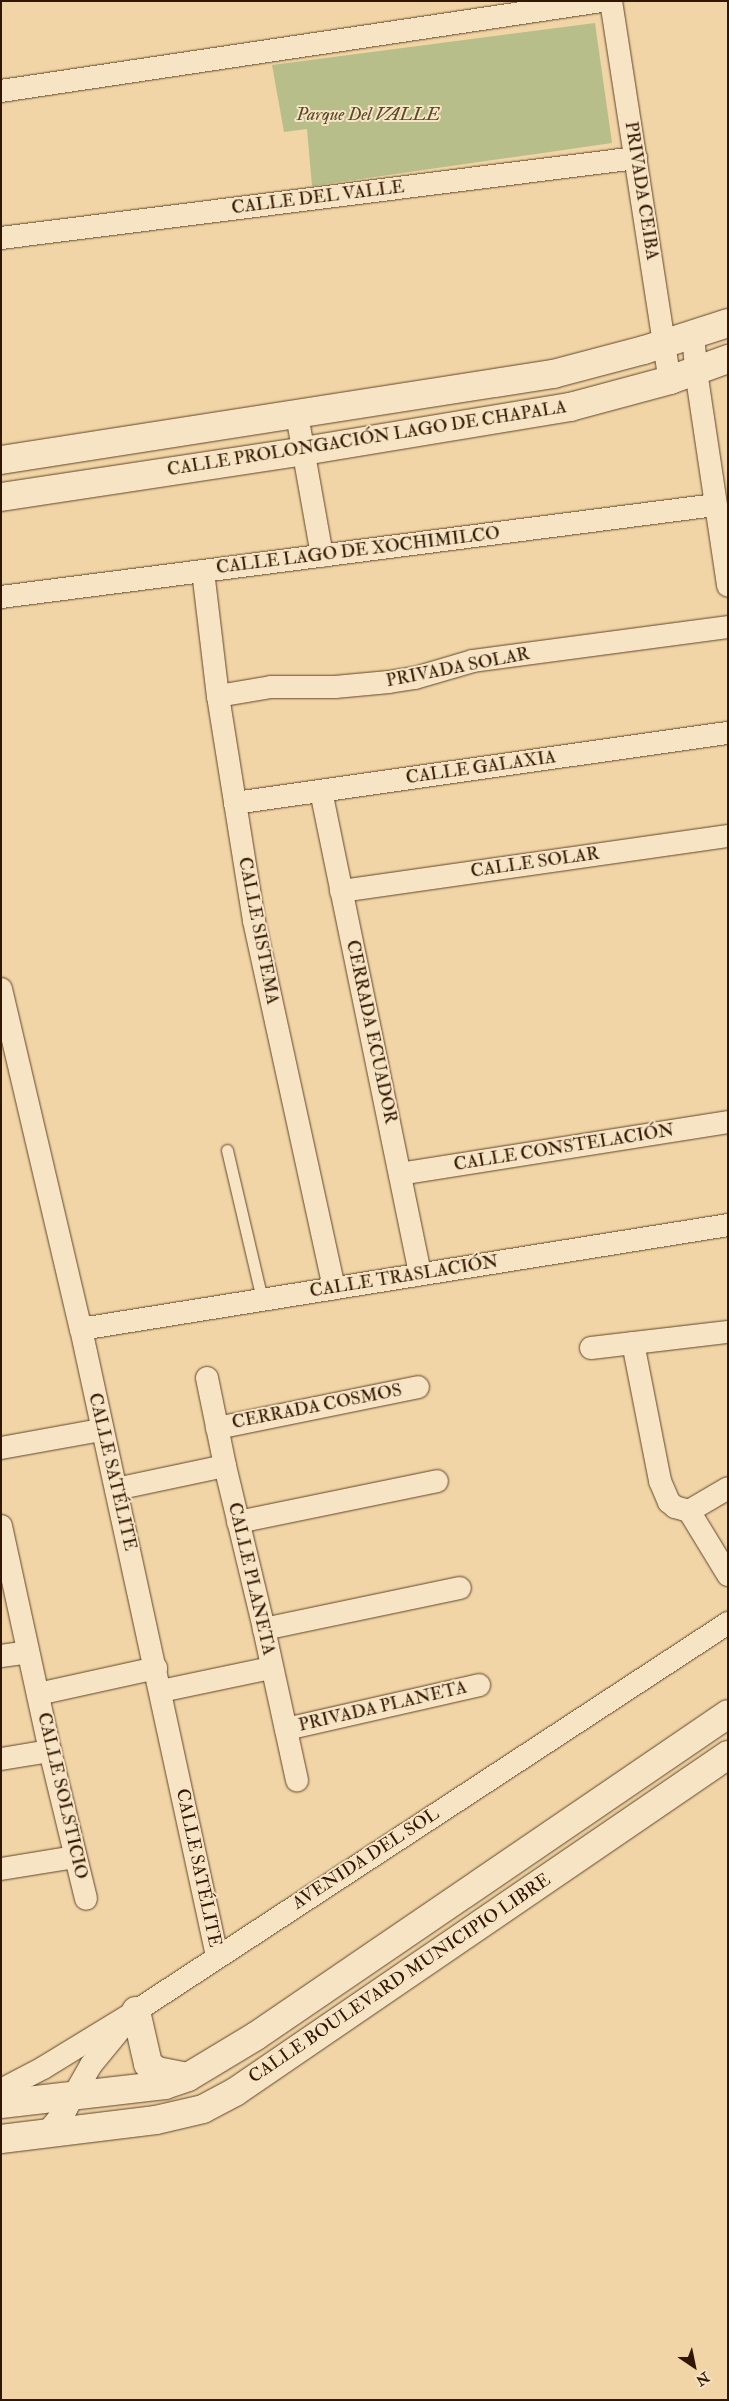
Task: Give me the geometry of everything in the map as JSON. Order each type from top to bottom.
[{"type":"main road","name":"CALLE PROLONGACIÓN LAGO DE CHAPALA","points":[[1,460],[553,374],[664,344],[728,323]]},
{"type":"main road","name":"CALLE PROLONGACIÓN LAGO DE CHAPALA","points":[[1,497],[304,451],[570,407],[670,380],[728,359]]},
{"type":"main road","name":"CALLE BOULEVARD MUNICIPIO LIBRE","points":[[1,2104],[165,2085],[188,2078],[256,2036],[728,1714]]},
{"type":"main road","name":"CALLE BOULEVARD MUNICIPIO LIBRE","points":[[1,2139],[156,2120],[203,2109],[235,2092],[728,1756]]},
{"type":"main road","points":[[136,2010],[148,2064],[157,2071],[188,2078]]},
{"type":"street","points":[[1,91],[602,1]]},
{"type":"street","name":"PRIVADA CEIBA","points":[[611,1],[670,380]]},
{"type":"street","name":"CALLE DEL VALLE","points":[[1,238],[636,158]]},
{"type":"street","points":[[693,334],[696,371],[728,586]]},
{"type":"street","points":[[297,415],[322,556]]},
{"type":"street","name":"CALLE LAGO DE XOCHIMILCO","points":[[1,597],[715,505]]},
{"type":"street","name":"CALLE SISTEMA","points":[[203,571],[218,696],[254,921],[334,1288]]},
{"type":"street","name":"PRIVADA SOLAR","points":[[218,696],[271,687],[336,687],[389,682],[415,678],[473,661],[728,627]]},
{"type":"street","name":"CALLE GALAXIA","points":[[235,803],[728,733]]},
{"type":"street","name":"CERRADA ECUADOR","points":[[321,791],[420,1274]]},
{"type":"street","name":"CALLE SOLAR","points":[[341,891],[728,836]]},
{"type":"street","name":"CALLE SATÉLITE","points":[[1,989],[10,1064],[81,1329],[101,1430],[156,1668],[217,1956]]},
{"type":"street","name":"CALLE CONSTELACIÓN","points":[[400,1174],[728,1122]]},
{"type":"street","name":"CALLE TRASLACIÓN","points":[[81,1329],[728,1225]]},
{"type":"street","points":[[591,1348],[728,1332]]},
{"type":"street","points":[[632,1343],[664,1494],[675,1508],[689,1511],[728,1488]]},
{"type":"street","name":"CALLE PLANETA","points":[[207,1378],[216,1428],[264,1629],[297,1780]]},
{"type":"street","name":"CERRADA COSMOS","points":[[216,1428],[418,1387]]},
{"type":"street","points":[[1,1448],[101,1430]]},
{"type":"street","points":[[116,1489],[225,1466]]},
{"type":"street","points":[[238,1522],[437,1481]]},
{"type":"street","points":[[689,1511],[728,1575]]},
{"type":"street","name":"CALLE SOLSTICIO","points":[[1,1526],[4,1552],[74,1857],[86,1899]]},
{"type":"street","points":[[264,1629],[460,1588]]},
{"type":"street","name":"AVENIDA DEL SOL","points":[[1,2090],[43,2068],[136,2010],[728,1623]]},
{"type":"street","points":[[1,1656],[28,1652]]},
{"type":"street","name":"CALLE SOLSTICIO","points":[[38,1694],[156,1668]]},
{"type":"street","points":[[161,1691],[271,1668]]},
{"type":"street","name":"PRIVADA PLANETA","points":[[286,1729],[479,1684]]},
{"type":"street","points":[[1,1759],[50,1751]]},
{"type":"street","points":[[1,1869],[74,1857]]},
{"type":"street","points":[[46,2134],[75,2095],[91,2064],[136,2010]]},
{"type":"lane","points":[[227,1150],[262,1299]]},
{"type":"green space","name":"Parque Del VALLE","points":[[595,23],[612,143],[312,186],[307,129],[284,132],[272,65]]}]
